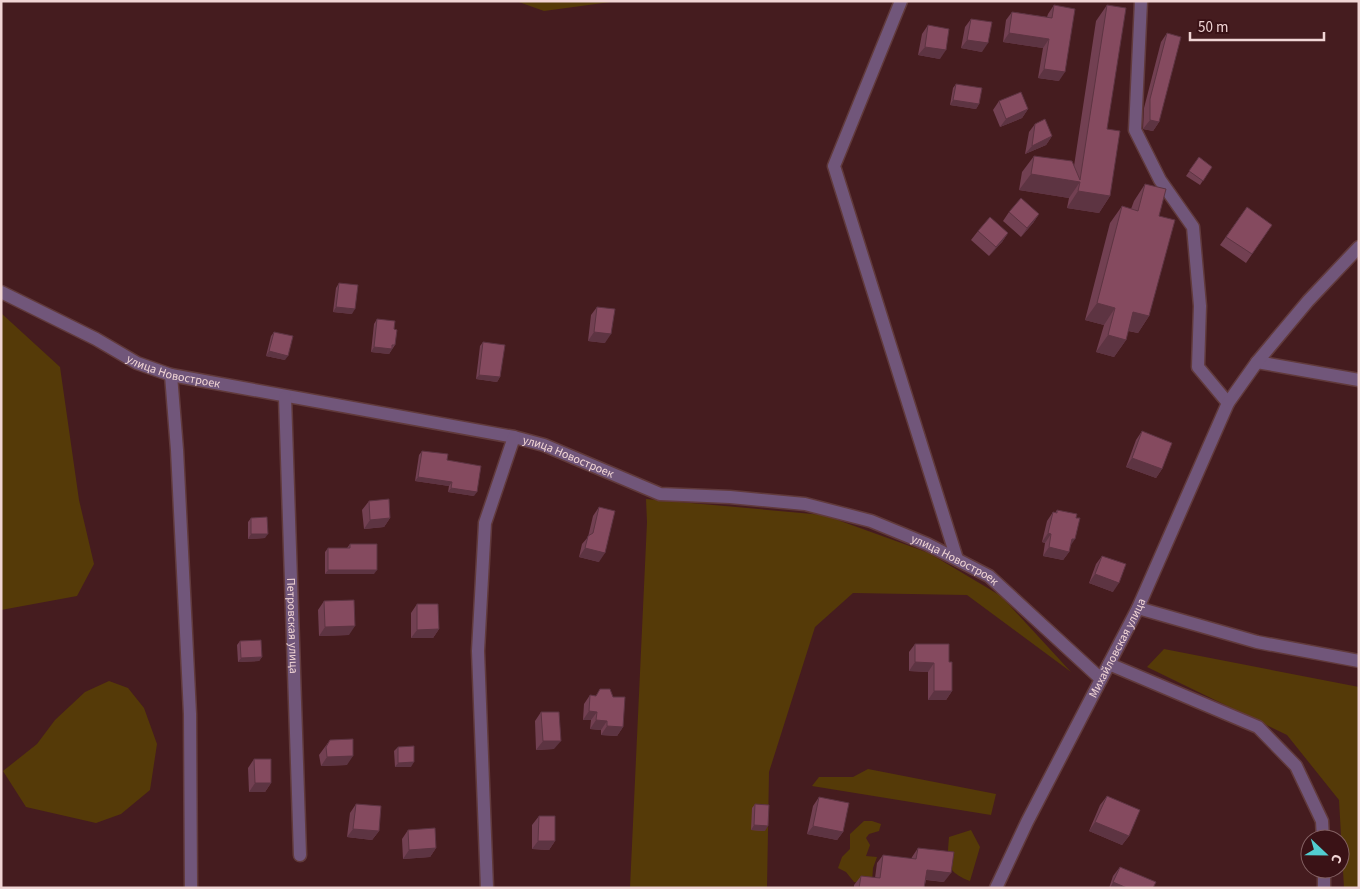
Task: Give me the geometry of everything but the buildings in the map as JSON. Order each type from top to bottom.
[{"type":"street","points":[[901,1],[834,166],[958,559]]},
{"type":"street","points":[[1141,1],[1135,130],[1160,180],[1193,227],[1200,306],[1198,366],[1228,403]]},
{"type":"street","name":"Михайловская улица","points":[[996,888],[1027,822],[1138,608],[1228,403],[1257,362],[1308,301],[1359,247]]},
{"type":"street","name":"улица Новостроек","points":[[1,292],[96,339],[137,363],[171,375],[514,437],[544,445],[660,494],[730,497],[805,504],[871,521],[927,544],[988,576],[1101,679]]},
{"type":"street","points":[[1257,362],[1359,380]]},
{"type":"street","points":[[171,375],[177,450],[190,714],[191,888]]},
{"type":"street","name":"Петровская улица","points":[[285,397],[300,855]]},
{"type":"street","points":[[487,888],[478,650],[485,523],[514,437]]},
{"type":"street","points":[[1138,608],[1257,642],[1359,661]]},
{"type":"street","points":[[1109,664],[1258,727],[1296,766],[1322,821],[1322,829]]},
{"type":"shaded area","points":[[516,1],[618,1],[544,11]]},
{"type":"shaded area","points":[[1,313],[60,367],[79,500],[94,564],[77,596],[1,610]]},
{"type":"shaded area","points":[[646,499],[824,515],[929,553],[1001,596],[1071,672],[967,595],[853,593],[815,627],[769,772],[767,888],[630,888],[647,522]]},
{"type":"shaded area","points":[[1164,649],[1359,687],[1359,888],[1344,888],[1343,879],[1350,879],[1350,829],[1341,829],[1339,800],[1287,735],[1147,667]]},
{"type":"shaded area","points":[[109,681],[128,688],[144,708],[157,744],[150,790],[121,814],[96,823],[26,807],[3,771],[37,744],[55,720],[85,692]]},
{"type":"shaded area","points":[[868,769],[996,794],[991,815],[812,786],[819,777],[853,777]]},
{"type":"shaded area","points":[[864,821],[881,824],[879,831],[869,834],[866,838],[870,845],[866,856],[877,857],[873,868],[872,882],[864,884],[854,882],[846,872],[838,868],[842,857],[850,849],[850,834]]},
{"type":"shaded area","points":[[971,830],[980,847],[970,881],[952,870],[949,865],[948,853],[949,837]]}]
